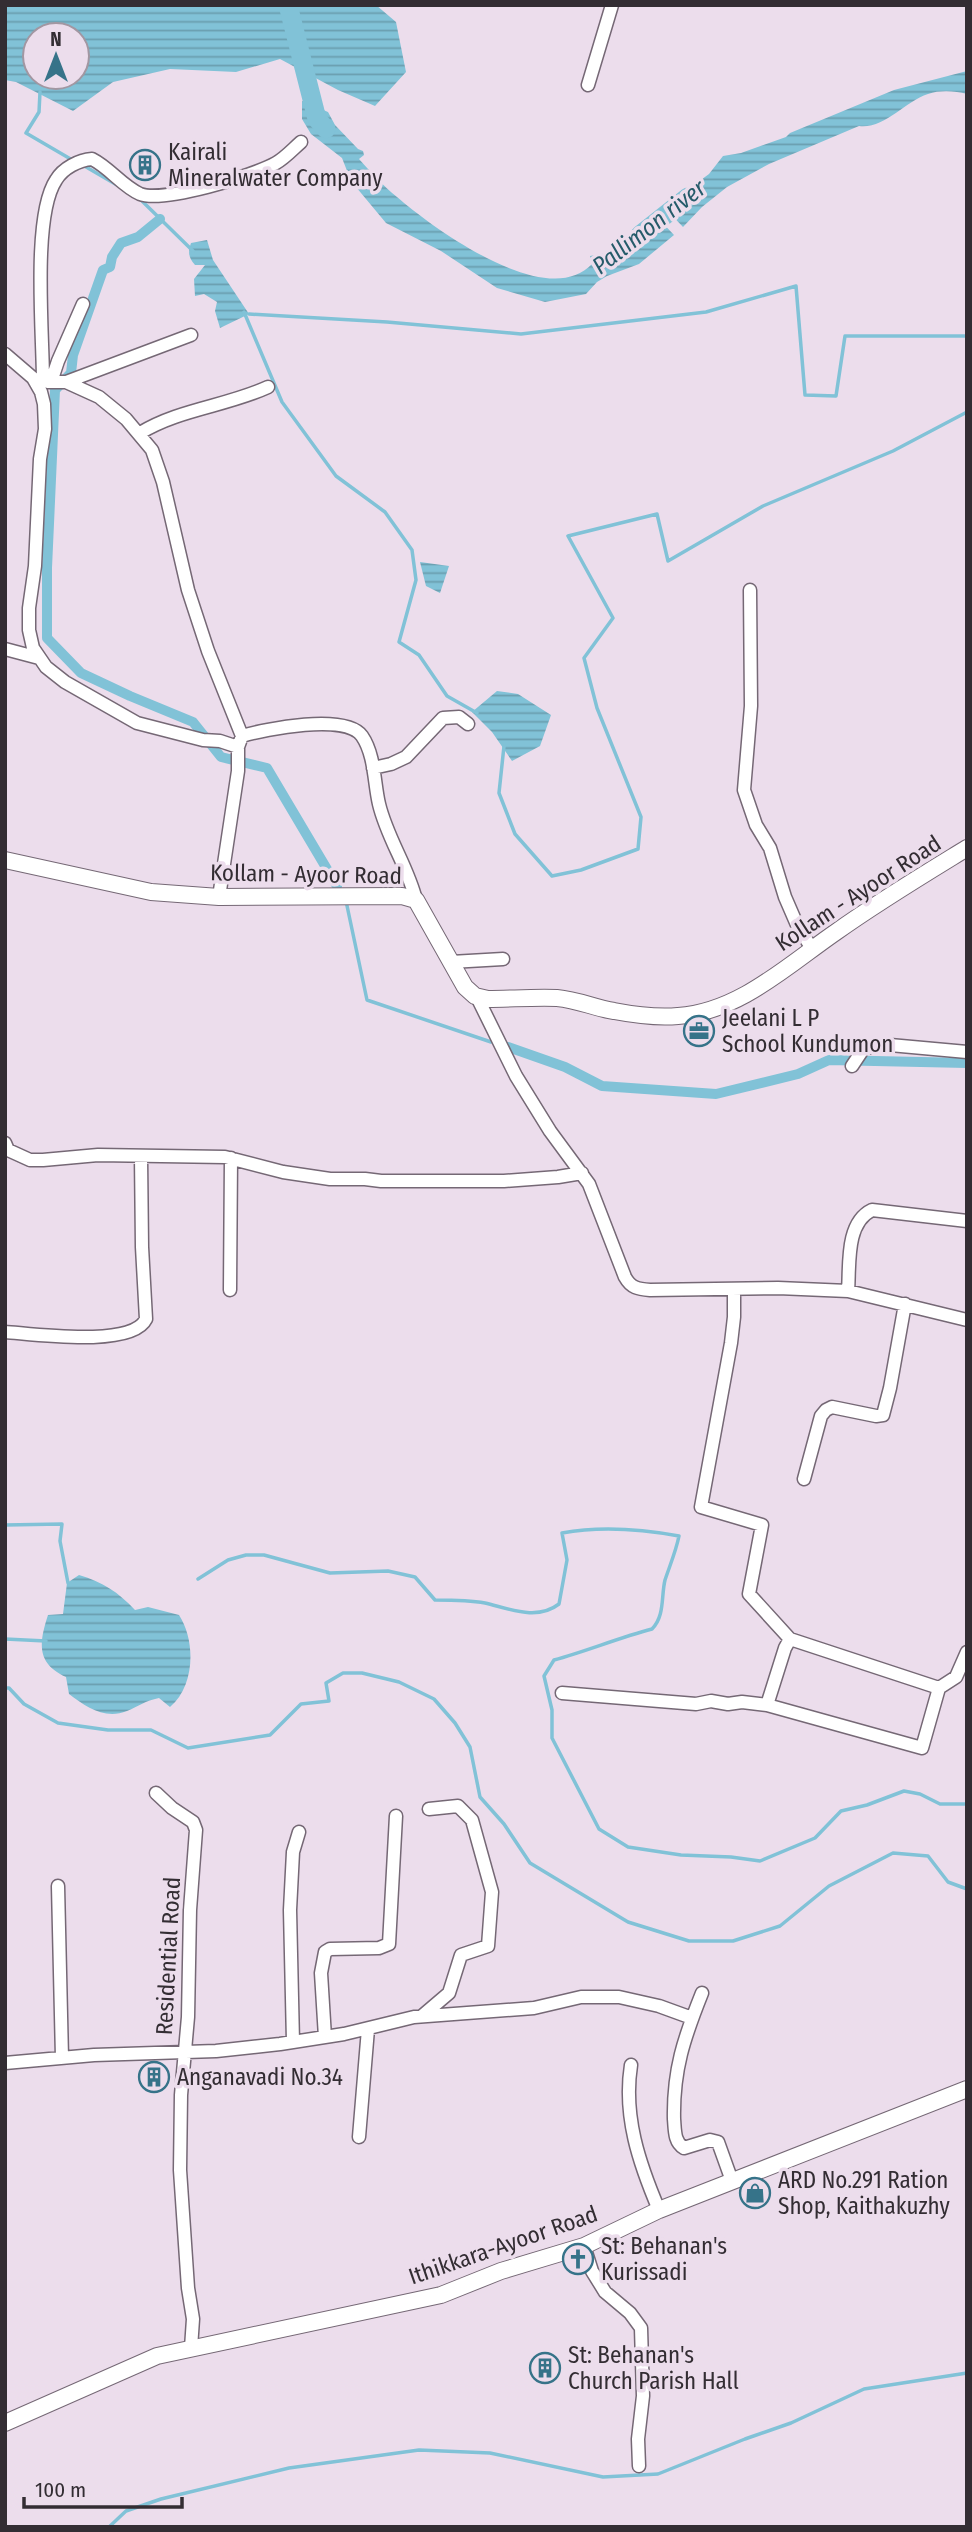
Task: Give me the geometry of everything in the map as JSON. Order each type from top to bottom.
[{"type":"main road","name":"Kollam - Ayoor Road","points":[[5,860],[151,892],[219,897],[379,894],[402,896],[416,900],[465,988],[477,997],[556,998],[647,1016],[699,1014],[724,1005],[813,950],[835,932],[967,848]]},
{"type":"main road","name":"Ithikkara-Ayoor Road","points":[[5,2423],[157,2356],[441,2295],[501,2272],[584,2246],[659,2210],[967,2088]]},
{"type":"street","points":[[588,85],[612,5]]},
{"type":"street","points":[[52,381],[41,290],[45,217],[51,187],[66,168],[86,160],[96,160],[128,187],[141,194],[156,197],[242,177],[275,163],[301,142]]},
{"type":"street","points":[[52,381],[83,304]]},
{"type":"street","points":[[191,335],[52,381],[41,392],[46,429],[40,459],[35,566],[29,608],[29,630],[33,649],[46,667],[65,681],[137,723],[208,740],[239,742],[280,726],[331,725],[359,733],[364,738],[373,768],[379,805],[416,900]]},
{"type":"street","points":[[5,354],[52,381],[99,397],[140,433],[152,450],[188,590],[239,742],[219,897]]},
{"type":"street","points":[[140,433],[163,421],[245,397],[268,387]]},
{"type":"street","points":[[750,590],[751,706],[744,790],[756,825],[770,848],[797,927],[813,950]]},
{"type":"street","points":[[5,649],[39,657]]},
{"type":"street","points":[[373,768],[407,757],[443,718],[459,717],[468,724]]},
{"type":"street","points":[[451,962],[503,959]]},
{"type":"street","points":[[477,997],[516,1076],[589,1184],[607,1225],[616,1255],[629,1284],[635,1288],[819,1288],[848,1291],[967,1320]]},
{"type":"street","points":[[852,1066],[864,1048],[890,1045],[967,1052]]},
{"type":"street","points":[[5,1143],[8,1150],[30,1160],[98,1155],[231,1158],[283,1172],[330,1179],[504,1181],[582,1174]]},
{"type":"street","points":[[5,1332],[72,1338],[132,1332],[143,1327],[146,1319],[141,1157]]},
{"type":"street","points":[[230,1290],[231,1158]]},
{"type":"street","points":[[848,1291],[855,1226],[864,1214],[872,1210],[967,1221]]},
{"type":"street","points":[[734,1290],[731,1343],[701,1507],[762,1525],[750,1594],[790,1639],[939,1688]]},
{"type":"street","points":[[804,1479],[825,1409],[832,1407],[883,1415],[905,1304]]},
{"type":"street","points":[[766,1705],[790,1639]]},
{"type":"street","points":[[562,1693],[696,1704],[711,1701],[766,1705],[922,1748],[939,1688],[956,1676],[967,1652]]},
{"type":"street","name":"Residential Road","points":[[156,1793],[193,1822],[196,1830],[190,1910],[188,2017],[183,2052],[180,2170],[188,2288],[193,2319],[191,2348]]},
{"type":"street","points":[[422,2016],[449,1993],[461,1955],[488,1946],[492,1892],[472,1820],[458,1806],[429,1809]]},
{"type":"street","points":[[325,2037],[321,1973],[325,1952],[379,1948],[389,1944],[396,1816]]},
{"type":"street","points":[[293,2042],[290,1910],[293,1852],[299,1832]]},
{"type":"street","points":[[58,1886],[62,2058]]},
{"type":"street","points":[[702,1993],[676,2069],[673,2093],[676,2139],[684,2148],[710,2140],[718,2142],[732,2181]]},
{"type":"street","points":[[5,2063],[293,2042],[422,2016],[534,2008],[581,1997],[619,1997],[659,2006],[692,2018]]},
{"type":"street","points":[[359,2137],[368,2029]]},
{"type":"street","points":[[631,2065],[628,2082],[630,2115],[639,2158],[659,2210]]},
{"type":"street","points":[[584,2246],[593,2272],[605,2292],[630,2313],[640,2328],[643,2396],[638,2439],[639,2466]]},
{"type":"water","points":[[5,5],[376,5],[396,22],[406,72],[375,106],[280,59],[236,72],[170,69],[113,82],[73,111],[34,91],[91,91],[91,21],[21,21],[21,85],[5,80]]},
{"type":"water","points":[[967,71],[967,94],[948,91],[928,94],[877,123],[859,126],[769,164],[727,187],[683,227],[664,207],[709,174],[723,156],[741,153],[786,137],[894,90]]},
{"type":"water","points":[[302,101],[328,112],[335,125],[363,151],[364,155],[359,159],[414,211],[463,244],[520,272],[548,278],[572,276],[592,264],[590,256],[612,252],[656,216],[674,235],[639,264],[607,276],[586,294],[545,302],[497,288],[441,251],[386,223],[351,181],[342,158],[311,134],[302,119]]},
{"type":"water","points":[[207,240],[213,260],[249,314],[220,328],[215,311],[217,302],[204,294],[195,296],[194,279],[205,265],[195,265],[189,249],[191,243]]},
{"type":"water","points":[[420,562],[449,566],[440,593],[426,586]]},
{"type":"water","points":[[497,691],[518,694],[551,715],[540,746],[512,761],[492,732],[472,712]]},
{"type":"water","points":[[79,1575],[110,1588],[135,1610],[148,1607],[179,1615],[188,1637],[190,1663],[184,1687],[170,1707],[159,1698],[127,1711],[103,1713],[69,1694],[66,1677],[49,1665],[42,1651],[48,1615],[63,1614],[67,1583]]},
{"type":"waterway","name":"Pallimon river","points":[[288,5],[317,119],[326,129]]},
{"type":"waterway","points":[[40,92],[39,112],[26,133],[74,161]]},
{"type":"waterway","points":[[81,164],[117,185]]},
{"type":"waterway","name":"Pallimon river","points":[[640,235],[688,197]]},
{"type":"waterway","points":[[141,200],[193,251]]},
{"type":"waterway","points":[[160,219],[138,237],[121,243],[112,257],[110,267],[103,270],[73,355],[71,373],[55,390],[47,568],[47,638],[81,673],[193,722],[221,757],[267,768],[337,886]]},
{"type":"waterway","points":[[249,314],[387,322],[521,334],[706,312],[796,286],[805,395],[836,396],[845,336],[967,336]]},
{"type":"waterway","points":[[244,312],[282,402],[336,476],[385,512],[412,550],[416,580],[399,642],[419,655],[447,696],[477,713]]},
{"type":"waterway","points":[[504,746],[499,793],[515,834],[552,876],[581,870],[638,849],[641,817],[597,708],[584,658],[613,618],[568,536],[657,514],[668,561],[763,506],[893,451],[967,412]]},
{"type":"waterway","points":[[346,901],[367,1000],[491,1042]]},
{"type":"waterway","points":[[508,1047],[565,1067],[602,1086],[716,1094],[798,1074],[829,1060],[967,1063]]},
{"type":"waterway","points":[[5,1525],[62,1524],[60,1541],[68,1583]]},
{"type":"waterway","points":[[198,1579],[228,1560],[246,1555],[264,1555],[330,1573],[388,1571],[415,1577],[435,1600],[479,1602],[533,1613],[551,1609],[559,1604],[567,1560],[562,1533],[620,1529],[679,1536],[665,1580],[661,1612],[652,1629],[554,1660],[544,1676],[552,1710],[552,1738],[599,1829],[628,1847],[681,1855],[760,1861],[815,1838],[841,1811],[867,1805],[904,1791],[920,1794],[940,1804],[967,1804]]},
{"type":"waterway","points":[[5,1639],[46,1641]]},
{"type":"waterway","points":[[5,1688],[9,1688],[24,1704],[58,1723],[108,1730],[151,1730],[188,1748],[270,1735],[301,1704],[329,1701],[326,1683],[343,1673],[362,1673],[399,1682],[434,1699],[455,1723],[470,1747],[480,1797],[504,1824],[530,1863],[628,1922],[689,1941],[733,1941],[780,1926],[829,1886],[893,1853],[928,1856],[948,1882],[967,1889]]},
{"type":"waterway","points":[[109,2527],[126,2511],[161,2499],[289,2468],[419,2450],[490,2453],[603,2477],[658,2474],[791,2423],[864,2389],[967,2373]]},
{"type":"place","name":"Kairali Mineralwater Company","points":[[145,165]]},
{"type":"place","name":"Jeelani L P School Kundumon","points":[[699,1031]]},
{"type":"place","name":"Anganavadi No.34","points":[[154,2077]]},
{"type":"place","name":"ARD No.291 Ration Shop, Kaithakuzhy","points":[[755,2193]]},
{"type":"place","name":"St: Behanan's Kurissadi","points":[[578,2259]]},
{"type":"place","name":"St: Behanan's Church Parish Hall","points":[[545,2368]]}]
